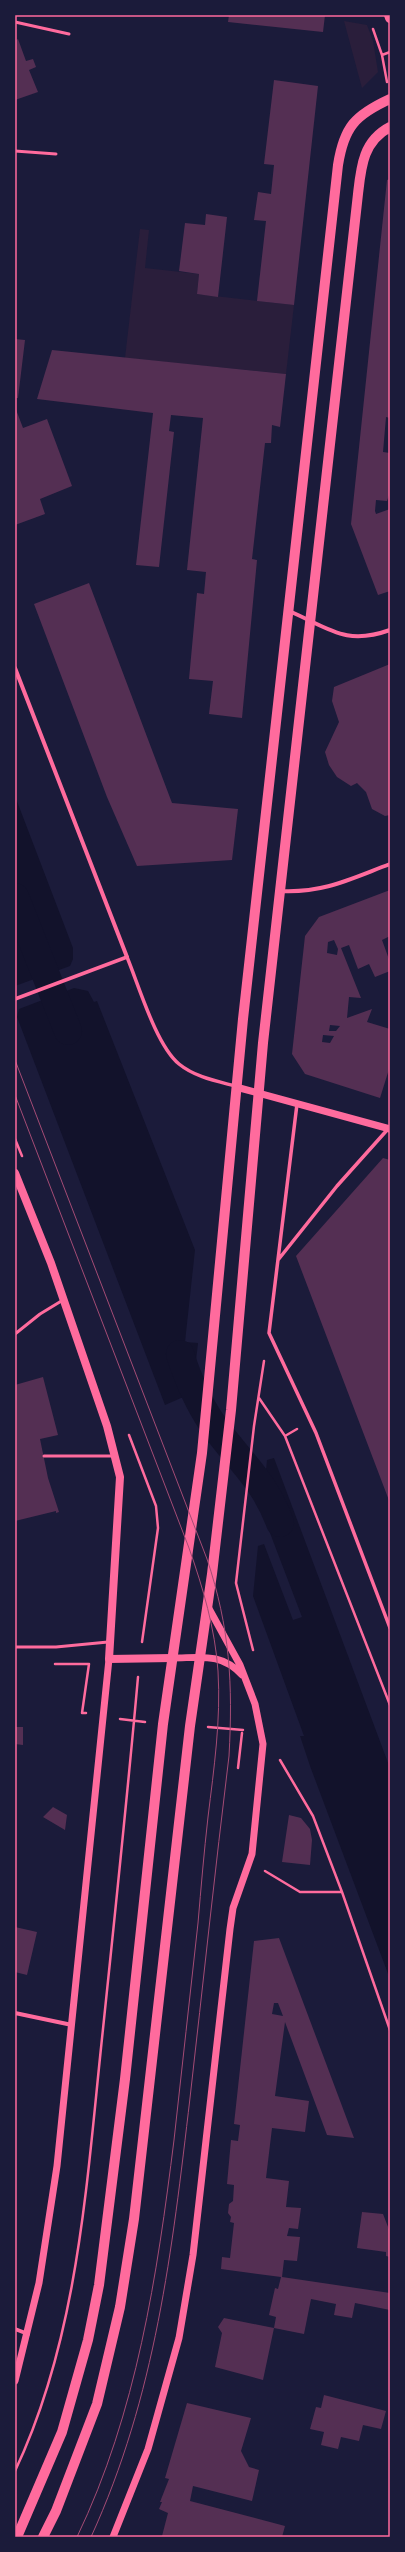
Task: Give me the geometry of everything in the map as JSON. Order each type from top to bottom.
[{"type":"main road","points":[[17,2537],[62,2432],[88,2340],[99,2285],[125,2079],[172,1658],[183,1592],[202,1453],[236,1087],[340,153],[345,134],[354,121],[366,111],[390,99]]},
{"type":"main road","points":[[43,2537],[59,2504],[97,2404],[120,2307],[134,2219],[199,1658],[231,1410],[259,1093],[280,891],[361,171],[368,145],[378,134],[390,127]]},
{"type":"main road","points":[[15,1174],[63,1300],[116,1456],[120,1477],[109,1659],[172,1658]]},
{"type":"street","points":[[288,610],[334,631],[356,638],[390,630]]},
{"type":"street","points":[[15,668],[127,957],[161,1039],[170,1056],[184,1068],[202,1077],[389,1129],[337,1186],[277,1261]]},
{"type":"street","points":[[280,891],[305,892],[326,888],[390,864]]},
{"type":"street","points":[[15,999],[127,957]]},
{"type":"street","points":[[297,1104],[269,1333],[314,1427],[390,1628]]},
{"type":"street","points":[[113,2537],[148,2449],[179,2338],[193,2255],[233,1908],[250,1864],[264,1751],[262,1730],[246,1680],[228,1642],[207,1605]]},
{"type":"street","points":[[172,1658],[224,1660],[234,1667],[246,1680]]},
{"type":"street","points":[[15,2381],[28,2334],[48,2233],[72,2025],[109,1659]]},
{"type":"street","points":[[15,2013],[72,2025]]},
{"type":"street","points":[[15,2329],[28,2334]]},
{"type":"lane","points":[[15,22],[68,34]]},
{"type":"lane","points":[[15,151],[56,154]]},
{"type":"lane","points":[[15,1334],[40,1314],[63,1300]]},
{"type":"lane","points":[[44,1456],[116,1456]]},
{"type":"lane","points":[[15,1647],[56,1647],[110,1642]]},
{"type":"path","points":[[370,22],[382,55],[388,85]]},
{"type":"path","points":[[382,55],[390,52]]},
{"type":"path","points":[[253,1651],[236,1583],[247,1499],[254,1426],[269,1333]]},
{"type":"path","points":[[258,1398],[285,1436],[390,1705]]},
{"type":"path","points":[[82,1713],[89,1664]]},
{"type":"path","points":[[15,2471],[49,2380],[62,2331],[86,2193],[134,1721]]},
{"type":"path","points":[[238,1768],[242,1730]]},
{"type":"path","points":[[279,1757],[281,1765],[313,1816],[342,1892],[390,2030]]},
{"type":"path","points":[[250,1864],[300,1892],[342,1892]]},
{"type":"shaded area","points":[[344,21],[367,25],[373,41],[378,72],[362,88]]},
{"type":"shaded area","points":[[140,229],[149,230],[145,268],[199,274],[197,294],[294,305],[286,374],[125,358]]},
{"type":"shaded area","points":[[15,796],[73,948],[73,959],[70,966],[15,986]]},
{"type":"shaded area","points":[[74,988],[88,991],[94,1002],[97,1001],[195,1250],[185,1342],[198,1343],[191,1405],[188,1395],[165,1405],[17,1017],[19,1009]]},
{"type":"shaded area","points":[[274,1458],[390,1768],[390,1979],[310,1766],[300,1736],[304,1736],[253,1596],[258,1546],[264,1544],[293,1620],[302,1617],[262,1512],[267,1460]]},
{"type":"building","points":[[229,15],[325,15],[323,32],[228,22]]},
{"type":"building","points":[[18,39],[26,61],[33,59],[36,67],[29,70],[38,92],[15,100],[15,41]]},
{"type":"building","points":[[274,80],[318,86],[294,305],[257,301],[266,221],[254,220],[258,192],[271,194],[274,165],[264,164]]},
{"type":"building","points":[[390,179],[390,418],[386,417],[383,452],[390,453],[390,492],[387,501],[376,500],[375,511],[376,514],[390,509],[390,591],[378,595],[351,524],[387,180]]},
{"type":"building","points":[[206,214],[227,217],[218,297],[197,294],[199,274],[179,271],[185,223],[205,225]]},
{"type":"building","points":[[15,339],[25,340],[18,398],[15,398]]},
{"type":"building","points":[[52,350],[286,374],[280,427],[272,425],[271,443],[265,443],[252,559],[257,560],[242,718],[209,714],[213,681],[189,679],[197,593],[204,594],[206,572],[187,570],[203,418],[171,415],[169,431],[174,432],[159,567],[136,565],[153,413],[37,399]]},
{"type":"building","points":[[15,407],[23,428],[47,419],[72,486],[40,499],[45,514],[15,525]]},
{"type":"building","points":[[89,583],[172,803],[238,809],[232,860],[137,866],[107,797],[34,604]]},
{"type":"building","points":[[390,664],[390,815],[385,816],[372,809],[366,792],[357,783],[351,786],[337,777],[329,765],[325,752],[339,722],[332,701],[334,687]]},
{"type":"building","points":[[390,890],[390,936],[382,940],[390,962],[390,971],[375,977],[369,964],[358,969],[349,945],[341,948],[361,998],[349,997],[347,1018],[372,1009],[367,1022],[390,1029],[390,1066],[380,1098],[305,1074],[292,1054],[305,936],[319,917]],"holes":[[[334,940],[338,949],[337,955],[327,953],[328,942]],[[330,1025],[340,1026],[336,1031],[329,1031]],[[323,1035],[334,1036],[330,1043],[322,1042]]]},
{"type":"building","points":[[383,1158],[390,1160],[390,1503],[296,1256]]},
{"type":"building","points":[[43,1377],[58,1435],[40,1439],[48,1478],[59,1512],[56,1513],[56,1511],[15,1521],[15,1385]]},
{"type":"building","points":[[15,1727],[23,1727],[23,1745],[15,1744]]},
{"type":"building","points":[[53,1807],[67,1815],[65,1830],[43,1817]]},
{"type":"building","points":[[289,1815],[301,1818],[310,1829],[312,1840],[310,1865],[282,1862]]},
{"type":"building","points":[[15,1927],[37,1932],[27,1975],[15,1972]]},
{"type":"building","points":[[279,1938],[354,2138],[327,2135],[285,2022],[275,2096],[309,2101],[305,2132],[272,2128],[266,2178],[289,2181],[286,2207],[301,2208],[298,2229],[289,2228],[287,2236],[300,2237],[297,2261],[284,2260],[282,2277],[390,2293],[390,2310],[355,2303],[352,2318],[334,2315],[336,2304],[311,2299],[304,2334],[274,2328],[276,2317],[269,2315],[275,2288],[278,2289],[281,2277],[221,2269],[222,2257],[230,2258],[234,2223],[230,2222],[231,2217],[228,2213],[229,2204],[233,2201],[234,2185],[227,2184],[231,2140],[238,2141],[240,2125],[234,2124],[254,1941]],"holes":[[[274,2003],[278,2003],[283,2016],[272,2014]]]},
{"type":"building","points":[[362,2212],[383,2214],[390,2232],[390,2257],[386,2256],[386,2252],[357,2248]]},
{"type":"building","points":[[224,2318],[274,2328],[263,2380],[215,2367],[222,2333],[218,2327]]},
{"type":"building","points":[[324,2395],[386,2411],[381,2429],[363,2425],[359,2441],[341,2437],[338,2449],[321,2445],[324,2432],[310,2429],[316,2407],[321,2408]]},
{"type":"building","points":[[187,2403],[251,2418],[241,2451],[249,2467],[259,2470],[252,2501],[193,2486],[190,2501],[285,2526],[282,2537],[162,2536],[168,2513],[159,2509],[162,2502],[160,2502],[169,2479],[165,2478]]},
{"type":"waterway","points":[[15,897],[68,1031]]},
{"type":"waterway","points":[[180,1354],[193,1390],[207,1415],[221,1436],[258,1482],[274,1508],[280,1523]]},
{"type":"tram line","points":[[15,1060],[207,1559],[221,1609],[230,1680],[229,1756],[183,2155],[168,2267],[146,2376],[131,2430],[113,2484],[91,2537]]},
{"type":"tram line","points":[[15,1095],[189,1548],[208,1608],[214,1639],[219,1689],[215,1762],[174,2140],[152,2292],[130,2392],[98,2490],[77,2537]]}]
